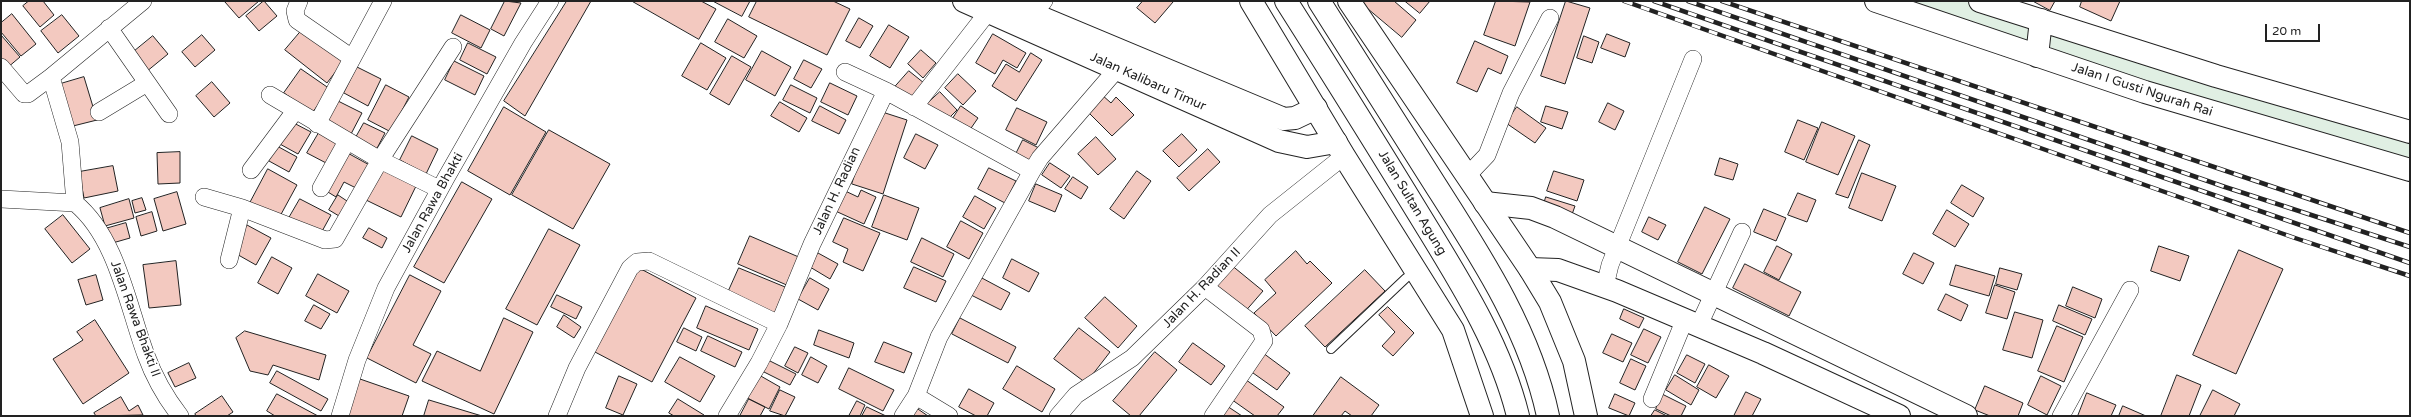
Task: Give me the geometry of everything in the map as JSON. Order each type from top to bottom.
[{"type":"main road","name":"Jalan Kalibaru Timur","points":[[964,1],[995,6],[1038,8],[1284,120],[1295,118],[1316,108]]},
{"type":"main road","name":"Jalan Sultan Agung","points":[[1286,1],[1375,141],[1491,337],[1513,394],[1518,416]]},
{"type":"main road","points":[[1319,1],[1483,260],[1524,338],[1542,390],[1548,416]]},
{"type":"main road","points":[[1349,1],[1486,203],[1550,302],[1574,361],[1586,416]]},
{"type":"main road","name":"Jalan I Gusti Ngurah Rai","points":[[1876,1],[2165,98],[2410,170]]},
{"type":"main road","points":[[1980,1],[2216,76],[2410,132]]},
{"type":"main road","points":[[1251,2],[1340,149],[1453,330],[1482,416]]},
{"type":"main road","name":"Jalan Kalibaru Timur","points":[[995,6],[1117,68],[1279,141],[1306,147],[1340,149]]},
{"type":"main road","points":[[2037,56],[2041,20]]},
{"type":"main road","points":[[1486,203],[1531,208],[1613,255],[1703,311],[1860,398],[1899,416]]},
{"type":"main road","points":[[1530,269],[1558,270],[1605,286],[1703,311],[1873,371],[1966,416]]},
{"type":"main road","points":[[1860,398],[1873,371]]},
{"type":"street","points":[[1,67],[25,94],[51,78],[143,1]]},
{"type":"street","points":[[299,1],[295,11],[297,20],[352,58]]},
{"type":"street","points":[[317,124],[383,1]]},
{"type":"street","name":"Jalan Rawa Bhakti","points":[[340,416],[357,360],[383,295],[439,189],[523,43],[550,1]]},
{"type":"street","points":[[914,108],[995,6]]},
{"type":"street","points":[[1467,176],[1487,155],[1511,94],[1550,18]]},
{"type":"street","points":[[109,28],[169,114]]},
{"type":"street","points":[[204,197],[242,208],[325,240],[332,240],[338,236],[380,160],[453,47]]},
{"type":"street","points":[[1605,286],[1613,255],[1693,59]]},
{"type":"street","points":[[903,416],[916,396],[939,337],[1032,171],[1040,158],[1117,68]]},
{"type":"street","points":[[845,72],[886,91],[914,108],[1032,171]]},
{"type":"street","points":[[1,199],[74,203],[70,142],[51,78]]},
{"type":"street","points":[[99,112],[147,83]]},
{"type":"street","name":"Jalan H. Radian","points":[[727,416],[759,363],[779,324],[812,244],[886,91]]},
{"type":"street","points":[[270,95],[380,160],[439,189]]},
{"type":"street","points":[[251,170],[295,111]]},
{"type":"street","points":[[321,188],[347,141]]},
{"type":"street","name":"Jalan H. Radian II","points":[[1058,416],[1076,395],[1132,358],[1205,287],[1270,215],[1340,149]]},
{"type":"street","name":"Jalan Rawa Bhakti II","points":[[74,203],[87,213],[116,264],[146,356],[168,400],[180,416]]},
{"type":"street","points":[[229,260],[242,208]]},
{"type":"street","points":[[1652,399],[1703,311],[1742,232]]},
{"type":"street","points":[[557,416],[581,361],[630,268],[637,262],[649,261],[779,324]]},
{"type":"street","points":[[1205,287],[1261,330],[1264,340],[1213,416]]},
{"type":"street","points":[[2061,416],[2130,290]]},
{"type":"street","points":[[916,396],[949,416]]},
{"type":"lane","points":[[1331,349],[1406,278],[1417,271]]},
{"type":"green space","points":[[1876,1],[1980,1],[2410,132],[2410,170]]},
{"type":"building","points":[[29,1],[43,1],[54,15],[40,27],[23,6]]},
{"type":"building","points":[[259,1],[239,18],[225,2]]},
{"type":"building","points":[[264,1],[277,16],[259,31],[246,16]]},
{"type":"building","points":[[505,1],[521,3],[504,36],[491,29]]},
{"type":"building","points":[[567,1],[591,1],[525,116],[504,101]]},
{"type":"building","points":[[632,1],[701,1],[716,9],[699,39]]},
{"type":"building","points":[[713,1],[750,1],[742,16]]},
{"type":"building","points":[[757,1],[833,1],[850,9],[827,55],[749,17]]},
{"type":"building","points":[[1143,1],[1173,2],[1155,23],[1137,8]]},
{"type":"building","points":[[1359,1],[1394,1],[1416,20],[1402,37]]},
{"type":"building","points":[[1405,1],[1430,1],[1420,13]]},
{"type":"building","points":[[1496,1],[1530,2],[1515,46],[1484,35]]},
{"type":"building","points":[[1566,1],[1590,8],[1565,84],[1541,76]]},
{"type":"building","points":[[2033,1],[2055,1],[2050,10]]},
{"type":"building","points":[[2082,1],[2120,1],[2111,21],[2080,7]]},
{"type":"building","points":[[12,14],[36,44],[21,56],[1,32],[1,23]]},
{"type":"building","points":[[62,15],[79,36],[58,53],[41,31]]},
{"type":"building","points":[[461,15],[490,30],[481,48],[452,33]]},
{"type":"building","points":[[859,18],[873,26],[860,48],[846,41]]},
{"type":"building","points":[[728,19],[757,36],[744,58],[715,42]]},
{"type":"building","points":[[889,25],[909,37],[890,68],[870,56]]},
{"type":"building","points":[[302,30],[343,62],[327,83],[285,50]]},
{"type":"building","points":[[993,34],[1026,53],[1017,68],[1003,60],[995,74],[976,63]]},
{"type":"building","points":[[1607,34],[1630,43],[1625,57],[1601,48]]},
{"type":"building","points":[[1,35],[20,57],[7,68],[1,61]]},
{"type":"building","points":[[202,35],[215,50],[195,67],[182,52]]},
{"type":"building","points":[[153,36],[168,54],[146,72],[131,54]]},
{"type":"building","points":[[1584,36],[1599,42],[1592,63],[1577,58]]},
{"type":"building","points":[[1475,41],[1508,56],[1501,74],[1488,68],[1477,92],[1457,83]]},
{"type":"building","points":[[468,43],[496,57],[487,74],[460,60]]},
{"type":"building","points":[[701,43],[726,58],[707,90],[682,76]]},
{"type":"building","points":[[921,50],[936,63],[923,78],[908,64]]},
{"type":"building","points":[[762,51],[791,67],[775,96],[746,80]]},
{"type":"building","points":[[1031,53],[1042,60],[1016,101],[992,86],[1006,64],[1019,72]]},
{"type":"building","points":[[732,56],[751,67],[729,105],[710,94]]},
{"type":"building","points":[[804,60],[822,69],[811,88],[794,79]]},
{"type":"building","points":[[454,61],[484,76],[475,95],[445,80]]},
{"type":"building","points":[[357,67],[381,79],[368,106],[344,93]]},
{"type":"building","points":[[301,69],[330,89],[312,113],[284,93]]},
{"type":"building","points":[[909,71],[924,83],[909,101],[894,88]]},
{"type":"building","points":[[958,74],[976,91],[963,105],[945,88]]},
{"type":"building","points":[[84,77],[97,120],[69,127],[57,85]]},
{"type":"building","points":[[212,82],[230,103],[214,117],[196,96]]},
{"type":"building","points":[[830,83],[857,96],[848,115],[821,102]]},
{"type":"building","points":[[386,85],[409,97],[391,132],[368,120]]},
{"type":"building","points":[[791,85],[817,98],[810,113],[783,100]]},
{"type":"building","points":[[940,92],[957,110],[945,122],[927,104]]},
{"type":"building","points":[[1101,94],[1111,103],[1116,97],[1134,115],[1112,136],[1085,109]]},
{"type":"building","points":[[334,99],[362,113],[351,134],[323,120]]},
{"type":"building","points":[[780,102],[807,118],[799,132],[771,116]]},
{"type":"building","points":[[1608,103],[1624,111],[1615,130],[1599,122]]},
{"type":"building","points":[[820,106],[846,120],[839,134],[812,121]]},
{"type":"building","points":[[961,106],[978,118],[967,134],[950,123]]},
{"type":"building","points":[[1546,106],[1568,112],[1562,129],[1541,122]]},
{"type":"building","points":[[504,107],[546,132],[510,195],[468,171]]},
{"type":"building","points":[[1517,107],[1546,128],[1535,143],[1506,123]]},
{"type":"building","points":[[1017,108],[1047,122],[1036,145],[1006,130]]},
{"type":"building","points":[[876,110],[907,120],[883,194],[852,184]]},
{"type":"building","points":[[1798,120],[1818,128],[1804,160],[1785,152]]},
{"type":"building","points":[[290,121],[311,132],[298,154],[278,143]]},
{"type":"building","points":[[1822,122],[1855,136],[1838,175],[1806,162]]},
{"type":"building","points":[[364,123],[385,133],[375,152],[354,141]]},
{"type":"building","points":[[549,130],[610,164],[573,229],[512,195]]},
{"type":"building","points":[[320,131],[340,142],[328,164],[307,153]]},
{"type":"building","points":[[916,134],[938,145],[925,169],[904,158]]},
{"type":"building","points":[[1182,134],[1197,150],[1179,167],[1163,151]]},
{"type":"building","points":[[412,136],[438,149],[426,174],[400,160]]},
{"type":"building","points":[[1096,137],[1116,159],[1098,175],[1078,154]]},
{"type":"building","points":[[1023,140],[1039,148],[1030,164],[1015,156]]},
{"type":"building","points":[[1859,140],[1870,145],[1848,198],[1836,194]]},
{"type":"building","points":[[277,146],[297,157],[289,172],[269,161]]},
{"type":"building","points":[[1208,149],[1220,162],[1189,191],[1177,178]]},
{"type":"building","points":[[344,151],[373,167],[360,190],[344,182],[336,197],[323,189]]},
{"type":"building","points":[[180,152],[180,183],[158,184],[157,153]]},
{"type":"building","points":[[1720,158],[1738,164],[1733,180],[1715,175]]},
{"type":"building","points":[[1050,163],[1070,176],[1061,188],[1042,175]]},
{"type":"building","points":[[113,166],[118,191],[84,198],[79,172]]},
{"type":"building","points":[[383,167],[417,184],[401,217],[366,200]]},
{"type":"building","points":[[989,168],[1016,181],[1005,203],[978,189]]},
{"type":"building","points":[[268,169],[297,185],[279,218],[250,203]]},
{"type":"building","points":[[1137,171],[1151,181],[1124,219],[1110,209]]},
{"type":"building","points":[[1554,171],[1584,180],[1577,201],[1547,191]]},
{"type":"building","points":[[1862,173],[1896,186],[1882,221],[1849,208]]},
{"type":"building","points":[[1073,177],[1088,187],[1081,199],[1065,189]]},
{"type":"building","points":[[462,182],[492,199],[444,283],[414,267]]},
{"type":"building","points":[[1036,184],[1062,195],[1055,212],[1029,201]]},
{"type":"building","points":[[1962,185],[1984,198],[1973,217],[1951,203]]},
{"type":"building","points":[[841,189],[858,197],[861,190],[876,197],[864,224],[831,209]]},
{"type":"building","points":[[177,192],[186,224],[163,231],[154,199]]},
{"type":"building","points":[[1798,193],[1816,200],[1807,222],[1788,215]]},
{"type":"building","points":[[338,195],[353,205],[344,219],[329,210]]},
{"type":"building","points":[[884,195],[919,208],[907,240],[872,227]]},
{"type":"building","points":[[975,196],[996,208],[984,229],[963,217]]},
{"type":"building","points":[[1546,197],[1575,206],[1570,220],[1542,211]]},
{"type":"building","points":[[142,198],[146,210],[135,213],[132,201]]},
{"type":"building","points":[[129,199],[134,218],[105,226],[100,208]]},
{"type":"building","points":[[300,199],[331,215],[320,235],[289,218]]},
{"type":"building","points":[[1705,207],[1730,219],[1702,274],[1678,262]]},
{"type":"building","points":[[1764,209],[1786,218],[1776,241],[1754,232]]},
{"type":"building","points":[[1947,210],[1969,224],[1955,247],[1933,234]]},
{"type":"building","points":[[152,212],[157,231],[141,236],[136,217]]},
{"type":"building","points":[[63,215],[90,249],[72,263],[45,229]]},
{"type":"building","points":[[1649,217],[1666,225],[1658,240],[1642,232]]},
{"type":"building","points":[[844,218],[880,233],[863,271],[843,262],[848,249],[833,242]]},
{"type":"building","points":[[961,221],[983,233],[969,259],[947,247]]},
{"type":"building","points":[[126,223],[130,238],[109,244],[105,229]]},
{"type":"building","points":[[247,225],[271,238],[256,265],[233,252]]},
{"type":"building","points":[[369,228],[387,238],[382,248],[363,238]]},
{"type":"building","points":[[549,229],[580,245],[537,325],[506,309]]},
{"type":"building","points":[[750,236],[801,258],[789,286],[738,264]]},
{"type":"building","points":[[922,238],[954,254],[943,277],[911,262]]},
{"type":"building","points":[[1777,246],[1792,254],[1779,280],[1764,272]]},
{"type":"building","points":[[2159,246],[2189,256],[2180,281],[2151,271]]},
{"type":"building","points":[[2239,250],[2283,269],[2236,374],[2193,355]]},
{"type":"building","points":[[1296,251],[1307,264],[1310,261],[1332,283],[1276,336],[1254,313],[1276,293],[1265,280]]},
{"type":"building","points":[[818,253],[838,264],[830,279],[810,267]]},
{"type":"building","points":[[1914,253],[1934,263],[1923,284],[1903,274]]},
{"type":"building","points":[[272,257],[292,268],[278,294],[258,283]]},
{"type":"building","points":[[1012,259],[1039,273],[1029,292],[1003,278]]},
{"type":"building","points":[[176,261],[181,305],[149,308],[143,265]]},
{"type":"building","points":[[1230,264],[1263,291],[1243,314],[1211,287]]},
{"type":"building","points":[[1745,264],[1801,292],[1789,316],[1733,288]]},
{"type":"building","points":[[1956,265],[1995,276],[1989,296],[1950,285]]},
{"type":"building","points":[[914,267],[946,281],[936,302],[904,288]]},
{"type":"building","points":[[639,268],[696,298],[652,382],[595,352]]},
{"type":"building","points":[[739,268],[790,289],[777,319],[726,297]]},
{"type":"building","points":[[2000,268],[2022,274],[2017,290],[1996,284]]},
{"type":"building","points":[[1365,270],[1385,291],[1325,347],[1305,326]]},
{"type":"building","points":[[318,274],[349,291],[337,313],[306,296]]},
{"type":"building","points":[[96,275],[103,300],[86,305],[78,280]]},
{"type":"building","points":[[410,275],[441,291],[413,345],[431,354],[416,383],[367,358]]},
{"type":"building","points":[[980,277],[1010,293],[1001,310],[971,295]]},
{"type":"building","points":[[810,278],[829,289],[818,310],[798,299]]},
{"type":"building","points":[[1995,285],[2015,292],[2007,319],[1986,313]]},
{"type":"building","points":[[2073,287],[2102,299],[2095,318],[2066,306]]},
{"type":"building","points":[[1946,294],[1968,305],[1961,321],[1938,310]]},
{"type":"building","points":[[557,295],[582,307],[576,319],[551,307]]},
{"type":"building","points":[[1105,297],[1137,326],[1118,348],[1085,318]]},
{"type":"building","points":[[314,305],[330,314],[321,329],[305,321]]},
{"type":"building","points":[[2059,305],[2092,319],[2085,335],[2053,321]]},
{"type":"building","points":[[706,306],[758,329],[749,350],[697,328]]},
{"type":"building","points":[[1388,307],[1414,333],[1393,356],[1382,346],[1395,332],[1379,315]]},
{"type":"building","points":[[1624,309],[1644,318],[1639,328],[1620,319]]},
{"type":"building","points":[[2015,312],[2043,320],[2032,358],[2003,350]]},
{"type":"building","points":[[564,315],[581,327],[574,338],[557,327]]},
{"type":"building","points":[[504,318],[533,332],[494,414],[422,381],[437,351],[480,371]]},
{"type":"building","points":[[960,318],[1016,347],[1008,363],[952,334]]},
{"type":"building","points":[[95,320],[129,373],[83,404],[53,359],[83,340],[77,332]]},
{"type":"building","points":[[2057,326],[2083,337],[2064,382],[2038,371]]},
{"type":"building","points":[[684,328],[702,337],[696,351],[677,342]]},
{"type":"building","points":[[1079,328],[1110,352],[1086,383],[1054,359]]},
{"type":"building","points":[[1644,329],[1661,337],[1648,363],[1631,355]]},
{"type":"building","points":[[819,330],[854,343],[849,358],[814,345]]},
{"type":"building","points":[[245,331],[326,355],[319,380],[273,365],[268,375],[250,371],[236,338]]},
{"type":"building","points":[[1612,334],[1632,343],[1623,362],[1603,353]]},
{"type":"building","points":[[708,336],[742,352],[735,367],[701,351]]},
{"type":"building","points":[[884,342],[912,353],[904,373],[875,362]]},
{"type":"building","points":[[1193,343],[1225,366],[1211,385],[1179,362]]},
{"type":"building","points":[[795,347],[808,353],[798,373],[785,366]]},
{"type":"building","points":[[1259,350],[1290,373],[1277,390],[1246,368]]},
{"type":"building","points":[[1155,352],[1177,370],[1139,416],[1131,416],[1113,401]]},
{"type":"building","points":[[1687,355],[1705,364],[1695,383],[1677,373]]},
{"type":"building","points":[[680,357],[715,376],[700,402],[665,382]]},
{"type":"building","points":[[811,357],[827,366],[818,383],[802,375]]},
{"type":"building","points":[[766,359],[796,374],[790,385],[760,370]]},
{"type":"building","points":[[1631,359],[1646,366],[1635,390],[1620,383]]},
{"type":"building","points":[[189,363],[196,378],[175,387],[168,373]]},
{"type":"building","points":[[1709,365],[1729,376],[1716,398],[1697,387]]},
{"type":"building","points":[[1017,366],[1055,389],[1042,412],[1003,389]]},
{"type":"building","points":[[849,368],[894,390],[883,411],[839,389]]},
{"type":"building","points":[[277,371],[328,399],[321,411],[270,383]]},
{"type":"building","points":[[759,375],[780,387],[769,409],[747,398]]},
{"type":"building","points":[[1675,375],[1699,390],[1691,405],[1666,390]]},
{"type":"building","points":[[2177,375],[2201,385],[2189,416],[2161,416]]},
{"type":"building","points":[[619,376],[637,384],[623,415],[606,408]]},
{"type":"building","points":[[2041,376],[2061,386],[2047,415],[2028,405]]},
{"type":"building","points":[[1242,377],[1284,407],[1277,416],[1255,416],[1228,397]]},
{"type":"building","points":[[1341,377],[1379,405],[1371,416],[1352,416],[1345,411],[1341,416],[1313,416]]},
{"type":"building","points":[[360,379],[409,396],[402,416],[347,416]]},
{"type":"building","points":[[1985,386],[2023,403],[2018,416],[1990,416],[1975,410]]},
{"type":"building","points":[[969,389],[994,403],[987,416],[976,416],[959,407]]},
{"type":"building","points":[[780,390],[795,397],[785,416],[770,411]]},
{"type":"building","points":[[2213,390],[2240,404],[2234,416],[2200,416]]},
{"type":"building","points":[[1746,392],[1761,399],[1752,416],[1734,416]]},
{"type":"building","points":[[2087,393],[2116,405],[2111,416],[2078,416]]},
{"type":"building","points":[[277,394],[318,416],[275,416],[267,411]]},
{"type":"building","points":[[1615,394],[1635,403],[1629,416],[1609,408]]},
{"type":"building","points":[[1662,394],[1686,406],[1681,416],[1671,416],[1656,409]]},
{"type":"building","points":[[222,396],[233,412],[227,416],[196,416],[195,414]]},
{"type":"building","points":[[121,397],[129,411],[138,405],[143,415],[96,416],[94,413]]},
{"type":"building","points":[[678,399],[704,415],[674,416],[669,413]]},
{"type":"building","points":[[749,399],[765,407],[760,416],[740,416]]},
{"type":"building","points":[[429,400],[482,416],[424,416]]},
{"type":"building","points":[[857,401],[865,405],[860,416],[849,416]]},
{"type":"building","points":[[1224,404],[1242,416],[1216,416]]},
{"type":"building","points":[[2123,406],[2146,416],[2119,416]]},
{"type":"building","points":[[867,407],[886,416],[862,416]]},
{"type":"building","points":[[915,407],[928,416],[909,416]]},
{"type":"building","points":[[1655,410],[1667,416],[1651,416]]},
{"type":"railway","points":[[1624,1],[2295,238],[2410,276]]},
{"type":"railway","points":[[1654,1],[2410,263]]},
{"type":"railway","points":[[1688,1],[2225,187],[2410,247]]},
{"type":"railway","points":[[1722,1],[2410,233]]}]
